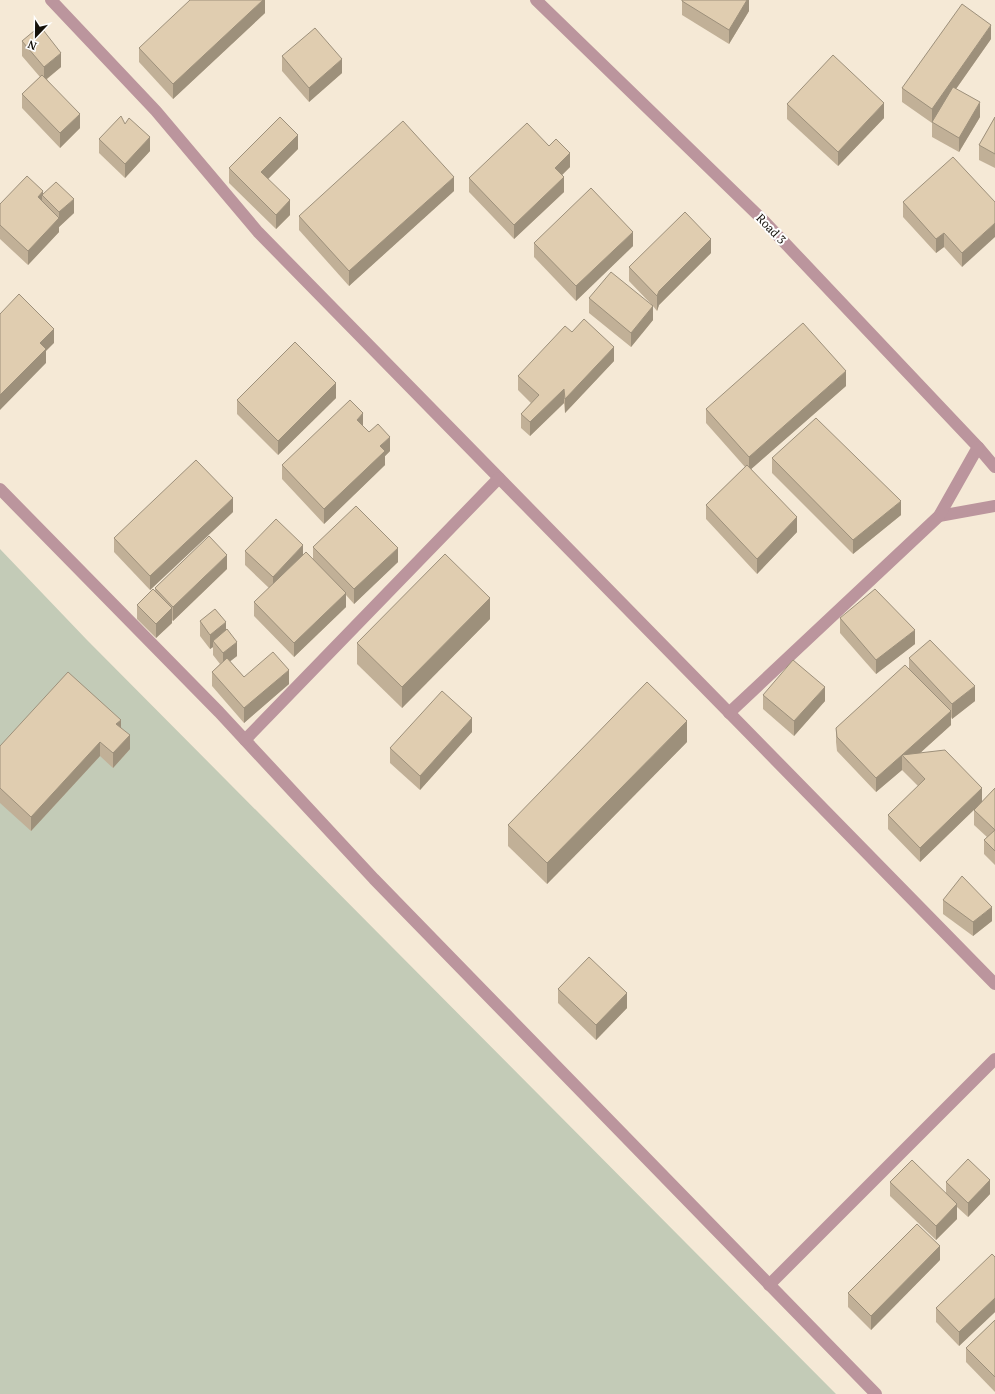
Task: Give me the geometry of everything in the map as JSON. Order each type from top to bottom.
[{"type":"street","points":[[51,0],[156,111],[258,232],[995,984]]},
{"type":"street","name":"Road 3","points":[[536,0],[765,222],[978,446],[995,467]]},
{"type":"street","points":[[730,713],[939,516],[978,446]]},
{"type":"street","points":[[245,740],[499,478]]},
{"type":"street","points":[[0,490],[245,740],[374,879],[876,1394]]},
{"type":"street","points":[[939,516],[995,506]]},
{"type":"street","points":[[769,1285],[995,1059]]},
{"type":"green space","points":[[0,549],[87,640],[836,1394],[0,1394]]},
{"type":"building","points":[[190,0],[263,0],[173,84],[139,48]]},
{"type":"building","points":[[682,0],[747,0],[729,30]]},
{"type":"building","points":[[962,4],[991,25],[932,109],[902,88]]},
{"type":"building","points":[[40,26],[61,53],[44,67],[22,41]]},
{"type":"building","points":[[315,28],[342,59],[309,88],[282,56]]},
{"type":"building","points":[[833,55],[884,103],[838,152],[787,104]]},
{"type":"building","points":[[42,75],[80,114],[60,133],[22,94]]},
{"type":"building","points":[[953,87],[980,102],[959,138],[932,122]]},
{"type":"building","points":[[121,116],[125,124],[129,118],[150,137],[125,164],[99,139]]},
{"type":"building","points":[[280,117],[298,135],[261,172],[290,200],[276,215],[229,168]]},
{"type":"building","points":[[995,117],[995,154],[979,145]]},
{"type":"building","points":[[403,121],[454,177],[349,271],[299,216]]},
{"type":"building","points":[[527,123],[549,146],[556,139],[570,153],[555,168],[564,177],[514,225],[469,178]]},
{"type":"building","points":[[953,157],[995,202],[995,223],[962,253],[944,233],[936,239],[903,202]]},
{"type":"building","points":[[27,176],[43,191],[38,197],[59,218],[28,251],[0,225],[0,204]]},
{"type":"building","points":[[56,182],[74,199],[59,212],[42,195]]},
{"type":"building","points":[[591,188],[633,232],[576,286],[534,243]]},
{"type":"building","points":[[685,212],[711,239],[659,291],[657,296],[629,267]]},
{"type":"building","points":[[611,272],[653,306],[631,333],[589,298]]},
{"type":"building","points":[[19,294],[54,329],[40,343],[46,349],[0,395],[0,314]]},
{"type":"building","points":[[584,319],[614,347],[565,399],[564,389],[530,422],[521,414],[539,395],[518,376],[565,326],[572,332]]},
{"type":"building","points":[[803,323],[846,371],[749,457],[706,409]]},
{"type":"building","points":[[295,342],[336,383],[278,441],[237,400]]},
{"type":"building","points":[[350,400],[363,413],[357,420],[369,432],[378,424],[390,437],[380,446],[385,451],[324,509],[282,465]]},
{"type":"building","points":[[816,418],[901,501],[853,540],[772,458]]},
{"type":"building","points":[[196,460],[233,498],[150,576],[114,538]]},
{"type":"building","points":[[747,465],[797,517],[757,559],[706,505]]},
{"type":"building","points":[[356,506],[398,548],[354,589],[313,547]]},
{"type":"building","points":[[276,519],[303,545],[273,577],[245,551]]},
{"type":"building","points":[[209,536],[227,555],[173,607],[155,588]]},
{"type":"building","points":[[306,552],[346,593],[294,643],[254,602]]},
{"type":"building","points":[[445,554],[490,598],[402,687],[357,643]]},
{"type":"building","points":[[153,589],[172,608],[156,624],[137,605]]},
{"type":"building","points":[[875,589],[915,630],[876,660],[840,618]]},
{"type":"building","points":[[215,609],[226,622],[210,635],[200,621]]},
{"type":"building","points":[[227,629],[237,642],[223,653],[213,641]]},
{"type":"building","points":[[930,640],[975,686],[952,704],[909,658]]},
{"type":"building","points":[[273,652],[289,670],[244,708],[212,672],[227,658],[244,677]]},
{"type":"building","points":[[793,660],[825,687],[794,721],[763,695]]},
{"type":"building","points":[[905,665],[951,711],[876,778],[837,737],[836,728]]},
{"type":"building","points":[[68,672],[121,720],[116,724],[130,735],[113,753],[100,742],[31,817],[0,788],[0,746]]},
{"type":"building","points":[[647,682],[687,721],[547,863],[508,825]]},
{"type":"building","points":[[442,691],[472,718],[420,776],[390,748]]},
{"type":"building","points":[[945,750],[982,788],[920,848],[888,815],[925,779],[902,755]]},
{"type":"building","points":[[995,788],[995,830],[974,810]]},
{"type":"building","points":[[995,830],[995,851],[984,840]]},
{"type":"building","points":[[962,876],[992,907],[973,922],[943,900]]},
{"type":"building","points":[[589,957],[627,993],[596,1025],[558,989]]},
{"type":"building","points":[[968,1159],[990,1180],[968,1203],[946,1182]]},
{"type":"building","points":[[912,1160],[957,1204],[936,1226],[890,1182]]},
{"type":"building","points":[[917,1224],[940,1246],[871,1316],[848,1293]]},
{"type":"building","points":[[992,1254],[995,1257],[995,1298],[959,1332],[936,1308]]},
{"type":"building","points":[[995,1320],[995,1377],[966,1348]]}]
